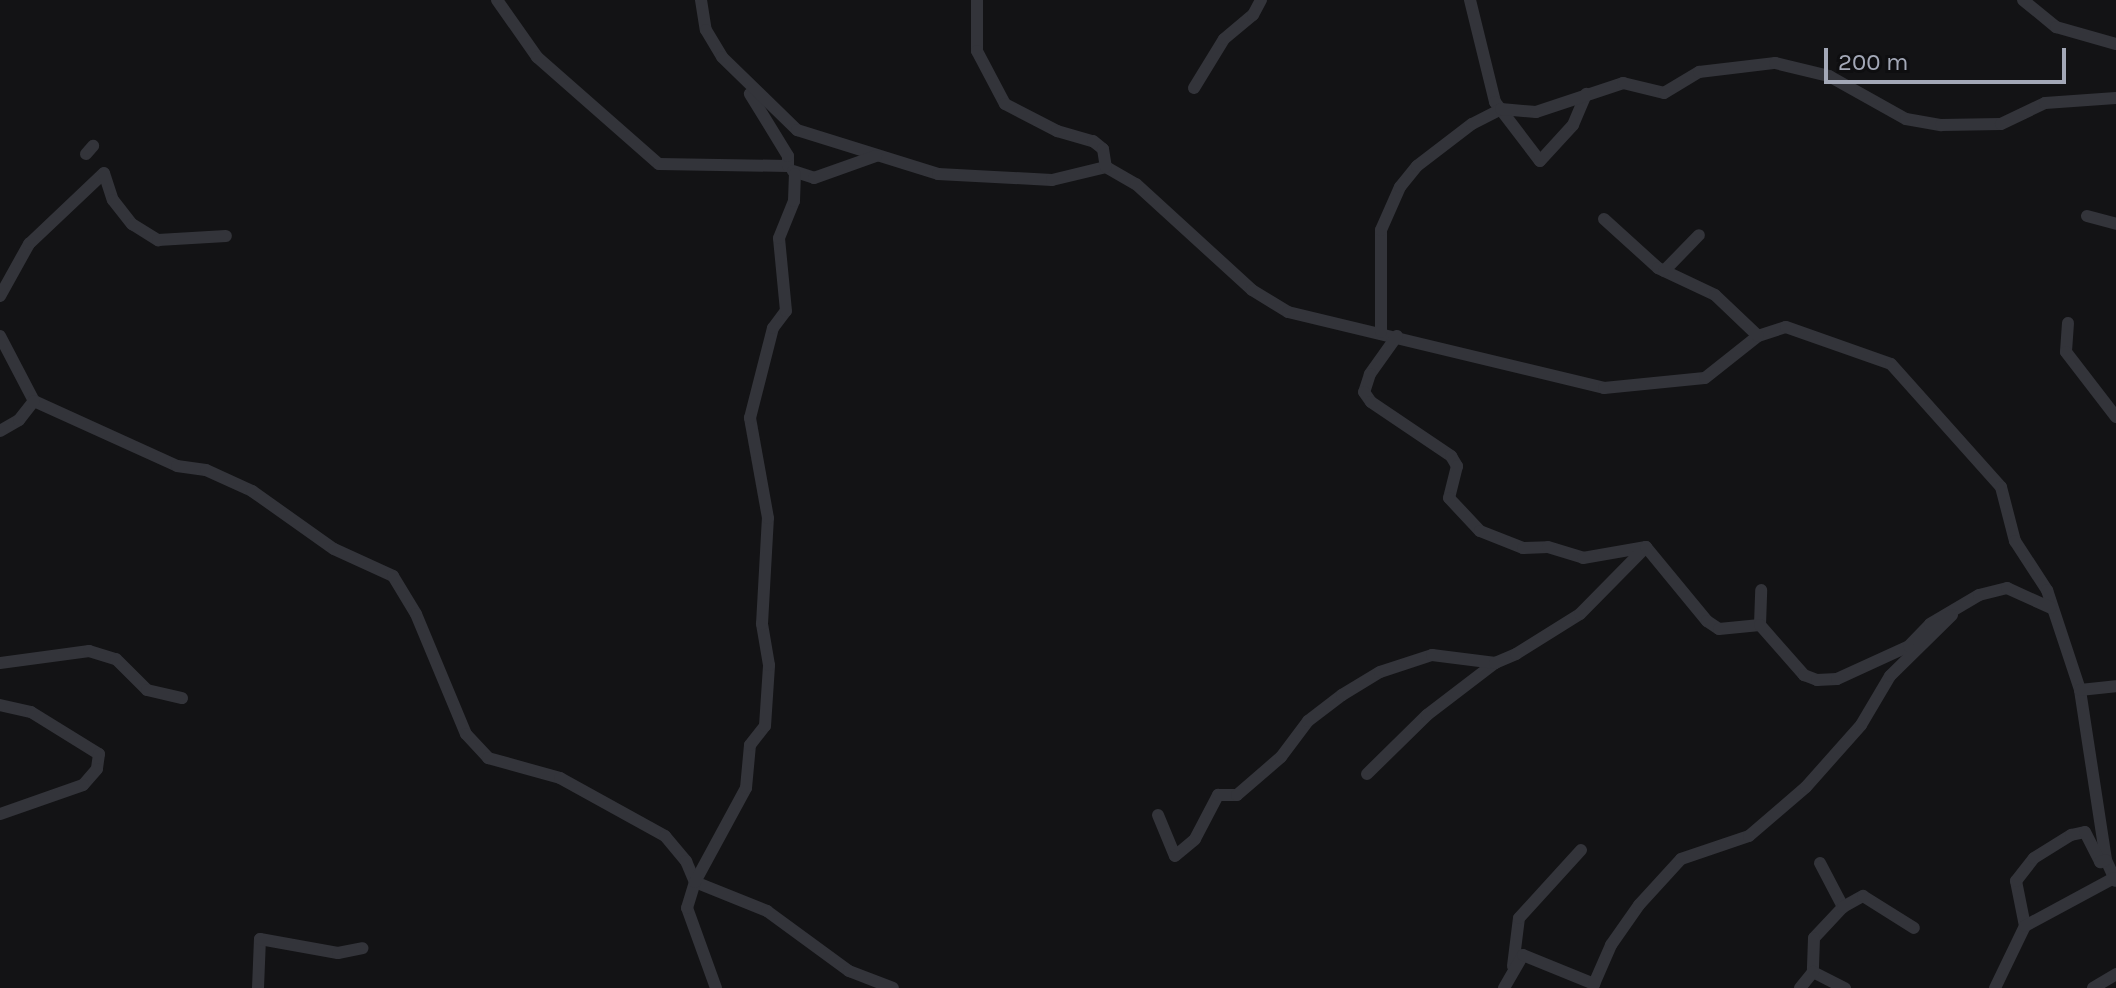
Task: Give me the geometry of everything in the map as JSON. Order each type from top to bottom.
[{"type":"street","points":[[497,0],[537,57],[659,164],[792,170],[814,178],[876,156]]},
{"type":"street","points":[[701,0],[706,30],[743,79],[788,156],[794,201],[779,238],[786,311],[773,328],[750,418],[768,518],[762,624],[769,665],[765,726],[750,745],[746,788],[695,882],[687,908],[716,988]]},
{"type":"street","points":[[977,0],[977,51],[1005,104],[1057,131],[1093,141],[1103,149],[1106,167]]},
{"type":"street","points":[[1194,88],[1224,39],[1253,15],[1261,0]]},
{"type":"street","points":[[1470,0],[1495,102],[1540,161],[1573,125],[1586,94]]},
{"type":"street","points":[[2023,0],[2056,27],[2116,44]]},
{"type":"street","points":[[1381,332],[1381,230],[1400,187],[1417,166],[1472,124],[1501,109],[1536,112],[1623,83],[1664,93],[1699,72],[1775,63],[1829,76],[1906,119],[1941,125],[2001,124],[2045,103],[2116,98]]},
{"type":"street","points":[[743,79],[797,130],[938,174],[1052,180],[1106,167],[1136,184],[1252,290],[1288,312],[1397,336],[1495,366],[1604,388],[1705,378],[1758,336],[1786,327],[1903,373],[2001,487],[2015,541],[2047,590],[2080,690],[2106,860],[2115,879],[2025,926],[1995,988]]},
{"type":"street","points":[[0,296],[29,244],[104,173],[113,200],[132,224],[158,240],[226,236]]},
{"type":"street","points":[[2087,216],[2116,224]]},
{"type":"street","points":[[1604,219],[1664,271],[1715,295],[1758,336]]},
{"type":"street","points":[[1664,271],[1699,235]]},
{"type":"street","points":[[2068,323],[2066,352],[2116,417]]},
{"type":"street","points":[[0,336],[34,401],[177,466],[206,470],[252,491],[334,549],[393,576],[416,614],[466,734],[488,758],[560,778],[665,836],[686,861],[695,882],[767,911],[849,971],[893,988]]},
{"type":"street","points":[[1397,336],[1370,374],[1364,392],[1371,402],[1451,456],[1457,466],[1449,498],[1480,531],[1523,548],[1548,547],[1583,558],[1646,547]]},
{"type":"street","points":[[0,431],[19,420],[34,401]]},
{"type":"street","points":[[1646,547],[1707,621],[1719,629],[1760,625]]},
{"type":"street","points":[[1367,774],[1427,715],[1495,663],[1580,614],[1646,547]]},
{"type":"street","points":[[1761,590],[1760,625],[1804,675],[1837,679],[1909,646],[1957,606],[2007,588],[2051,608]]},
{"type":"street","points":[[1504,988],[1523,955],[1594,984],[1611,945],[1676,865],[1749,836],[1806,787],[1861,725],[1890,676],[1914,657],[1957,606]]},
{"type":"street","points":[[0,663],[89,651],[116,659],[147,690],[182,698]]},
{"type":"street","points":[[1158,815],[1175,856],[1195,839],[1218,795],[1237,795],[1281,757],[1308,721],[1380,672],[1432,655],[1495,663]]},
{"type":"street","points":[[2080,690],[2116,686]]},
{"type":"street","points":[[0,705],[31,712],[99,754],[97,769],[83,785],[0,814]]},
{"type":"street","points":[[2025,926],[2016,881],[2034,858],[2071,835],[2085,832],[2100,862],[2106,860]]},
{"type":"street","points":[[1512,973],[1519,918],[1581,850]]},
{"type":"street","points":[[1820,863],[1843,907]]},
{"type":"street","points":[[1800,988],[1813,972],[1814,938],[1843,907],[1863,896],[1914,928]]},
{"type":"street","points":[[258,988],[260,939],[338,953],[363,948]]},
{"type":"street","points":[[1813,972],[1845,988]]},
{"type":"street","points":[[2093,988],[2116,974]]}]
